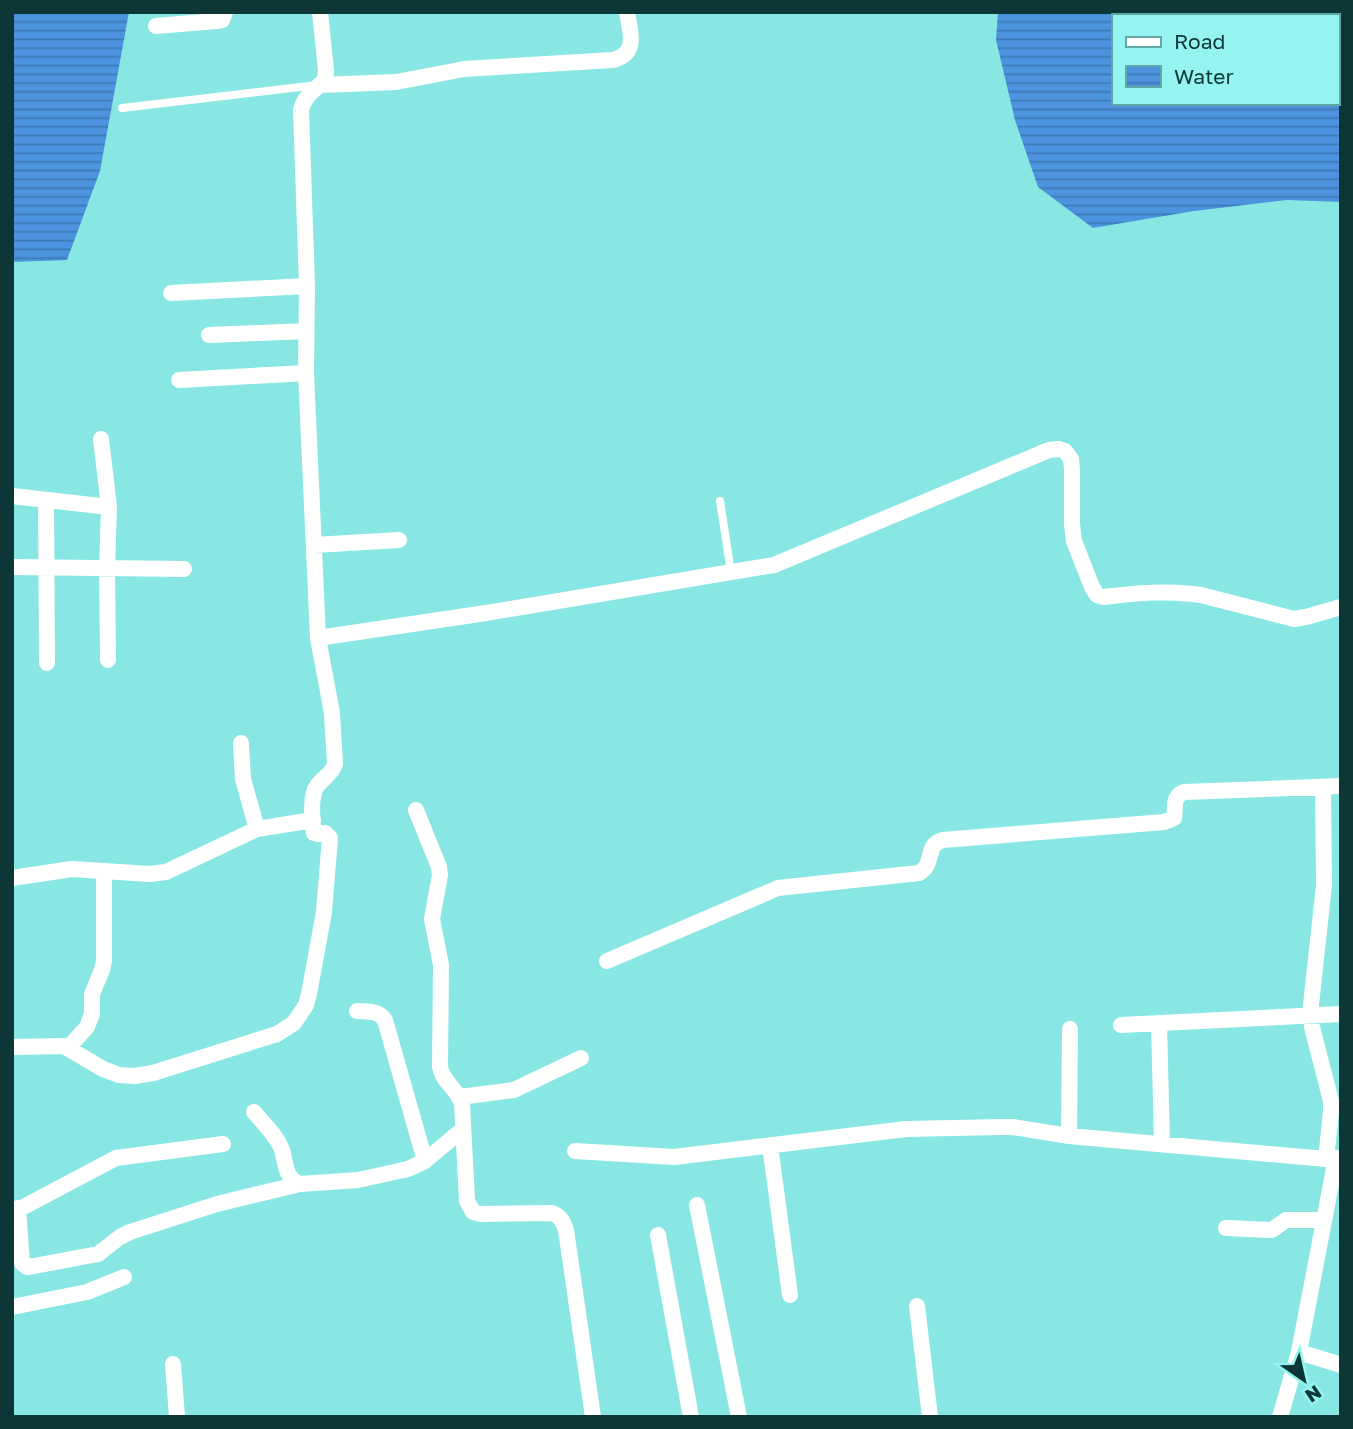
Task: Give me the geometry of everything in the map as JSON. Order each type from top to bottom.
[{"type":"street","points":[[156,26],[216,22],[222,20],[225,12]]},
{"type":"street","points":[[12,1047],[64,1046],[103,1069],[119,1075],[135,1076],[153,1073],[276,1034],[294,1023],[306,1005],[324,912],[330,838],[325,833],[314,832],[314,790],[335,764],[332,713],[318,638],[306,373],[307,286],[301,110],[307,96],[325,79],[320,12]]},
{"type":"street","points":[[320,85],[396,82],[464,69],[613,60],[621,58],[630,47],[627,12]]},
{"type":"street","points":[[171,293],[307,286]]},
{"type":"street","points":[[209,335],[306,331]]},
{"type":"street","points":[[180,380],[306,373]]},
{"type":"street","points":[[101,439],[109,507],[108,660]]},
{"type":"street","points":[[318,638],[774,565],[1049,450],[1059,449],[1065,451],[1072,469],[1074,541],[1097,595],[1104,597],[1168,591],[1201,595],[1294,618],[1341,607]]},
{"type":"street","points":[[12,496],[109,507]]},
{"type":"street","points":[[46,500],[47,663]]},
{"type":"street","points":[[314,545],[399,540]]},
{"type":"street","points":[[12,567],[184,569]]},
{"type":"street","points":[[241,743],[243,779],[257,829]]},
{"type":"street","points":[[607,961],[778,888],[919,873],[925,870],[929,863],[932,847],[937,841],[1164,822],[1174,818],[1175,800],[1184,792],[1341,786]]},
{"type":"street","points":[[1280,1417],[1299,1352],[1334,1158],[1331,1101],[1311,1016],[1324,895],[1324,787]]},
{"type":"street","points":[[416,810],[439,867],[432,919],[441,965],[440,1067],[445,1080],[460,1097],[462,1104],[467,1201],[473,1212],[481,1214],[552,1213],[559,1216],[563,1222],[593,1417]]},
{"type":"street","points":[[12,877],[72,869],[150,874],[166,872],[257,829],[313,820]]},
{"type":"street","points":[[68,1048],[87,1027],[92,1013],[92,994],[104,961],[104,871]]},
{"type":"street","points":[[357,1011],[376,1012],[385,1020],[425,1161]]},
{"type":"street","points":[[1121,1025],[1341,1014]]},
{"type":"street","points":[[1159,1023],[1162,1144]]},
{"type":"street","points":[[1069,1136],[1070,1029]]},
{"type":"street","points":[[460,1097],[514,1090],[581,1058]]},
{"type":"street","points":[[254,1112],[279,1143],[289,1177],[300,1184]]},
{"type":"street","points":[[575,1151],[674,1157],[906,1129],[1013,1127],[1069,1136],[1334,1158]]},
{"type":"street","points":[[223,1144],[116,1158],[15,1211],[22,1263],[27,1267],[98,1254],[130,1232],[218,1204],[300,1184],[358,1180],[408,1168],[425,1161],[463,1129]]},
{"type":"street","points":[[770,1145],[790,1295]]},
{"type":"street","points":[[697,1205],[739,1417]]},
{"type":"street","points":[[1226,1228],[1272,1230],[1286,1220],[1324,1220]]},
{"type":"street","points":[[658,1236],[691,1417]]},
{"type":"street","points":[[12,1307],[87,1292],[124,1277]]},
{"type":"street","points":[[917,1306],[930,1417]]},
{"type":"street","points":[[1299,1352],[1341,1365]]},
{"type":"street","points":[[173,1364],[177,1417]]},
{"type":"lane","points":[[122,108],[320,85]]},
{"type":"lane","points":[[720,501],[731,572]]},
{"type":"water","points":[[12,12],[129,12],[100,171],[67,260],[12,262]]},
{"type":"water","points":[[998,12],[1341,12],[1341,202],[1287,200],[1194,211],[1093,228],[1038,187],[1015,120],[996,40]]}]
